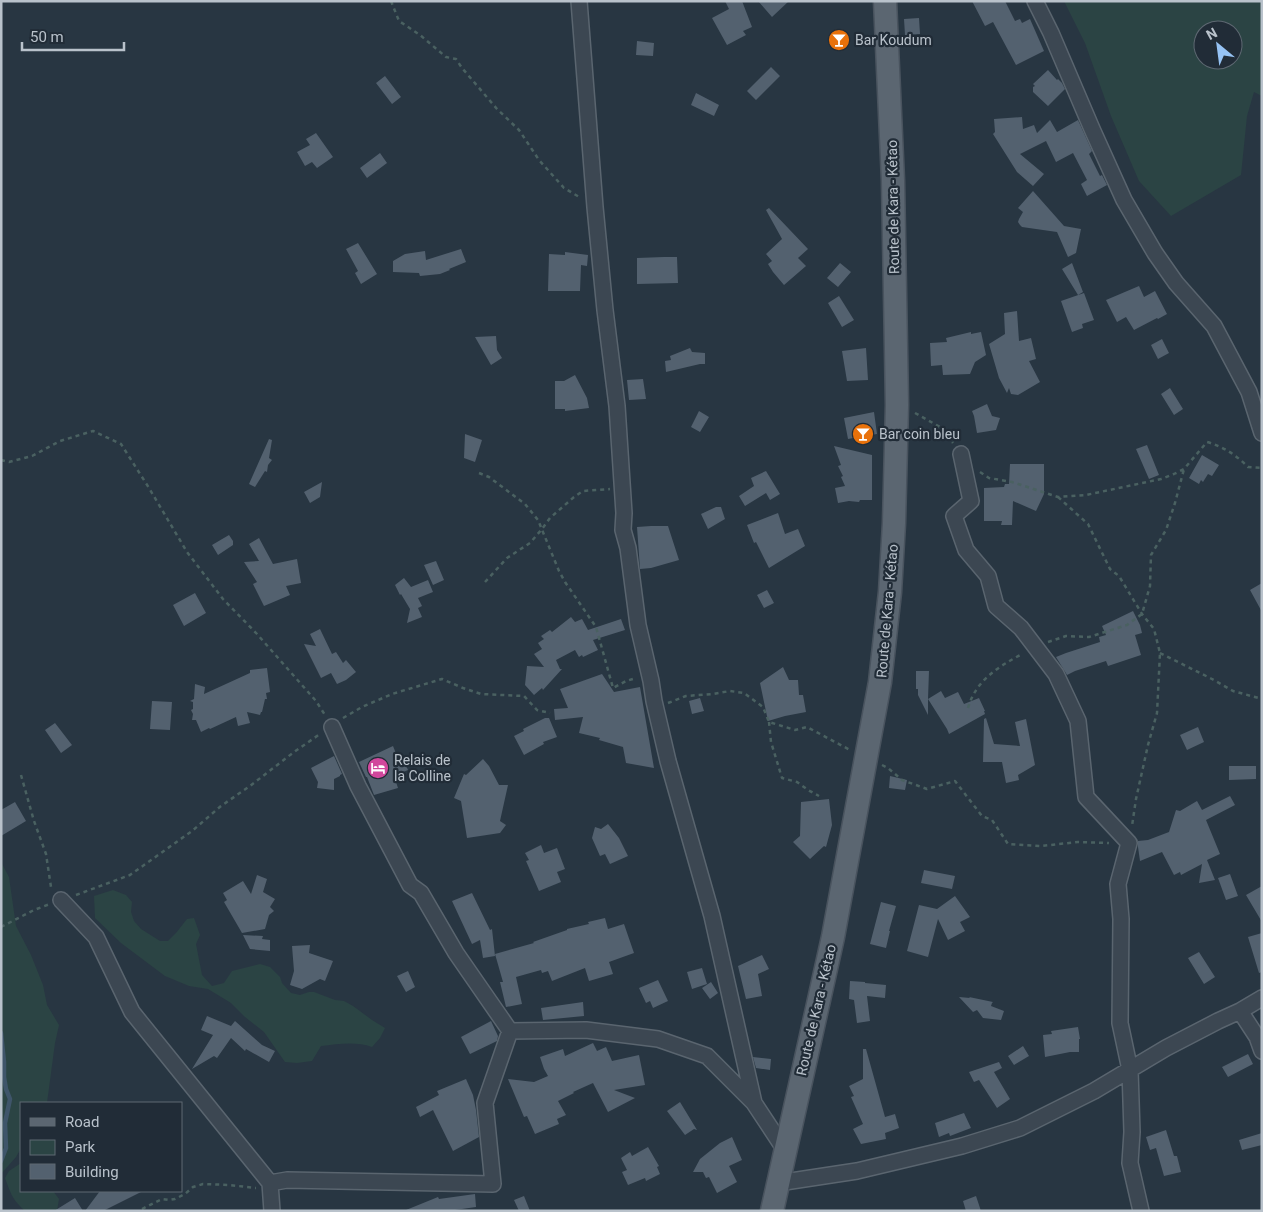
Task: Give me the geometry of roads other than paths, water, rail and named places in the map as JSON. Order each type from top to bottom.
[{"type":"main road","name":"Route de Kara - Kétao","points":[[772,1211],[832,937],[880,682],[890,592],[897,405],[894,181],[885,1]]},
{"type":"street","points":[[579,1],[595,207],[617,406],[624,513],[623,530],[628,548],[638,625],[668,761],[712,916],[754,1103]]},
{"type":"street","points":[[1035,1],[1051,33],[1124,200],[1155,253],[1176,283],[1214,326],[1250,392],[1262,433]]},
{"type":"street","points":[[961,454],[971,501],[954,516],[966,550],[988,576],[996,606],[1021,628],[1056,674],[1078,721],[1086,797],[1129,843],[1118,884],[1121,919],[1120,1023],[1130,1070],[1132,1132],[1130,1163],[1141,1211]]},
{"type":"street","points":[[332,727],[358,786],[410,885],[421,893],[456,953],[510,1031]]},
{"type":"street","points":[[61,900],[96,937],[132,1012],[270,1185],[272,1211]]},
{"type":"street","points":[[778,1182],[858,1171],[962,1146],[1020,1128],[1094,1091],[1183,1039],[1262,998]]},
{"type":"street","points":[[1240,1011],[1256,1036],[1262,1051]]},
{"type":"street","points":[[510,1031],[586,1030],[658,1040],[708,1056],[754,1103],[785,1150]]},
{"type":"street","points":[[270,1185],[287,1180],[493,1184],[485,1102],[510,1031]]},
{"type":"waterway","points":[[1,1033],[4,1077],[10,1099],[5,1123],[6,1148],[1,1161]]},
{"type":"place","name":"Bar Koudum","points":[[839,40]]},
{"type":"place","name":"Bar coin bleu","points":[[863,434]]},
{"type":"place","name":"Relais de la Colline","points":[[378,768]]}]
